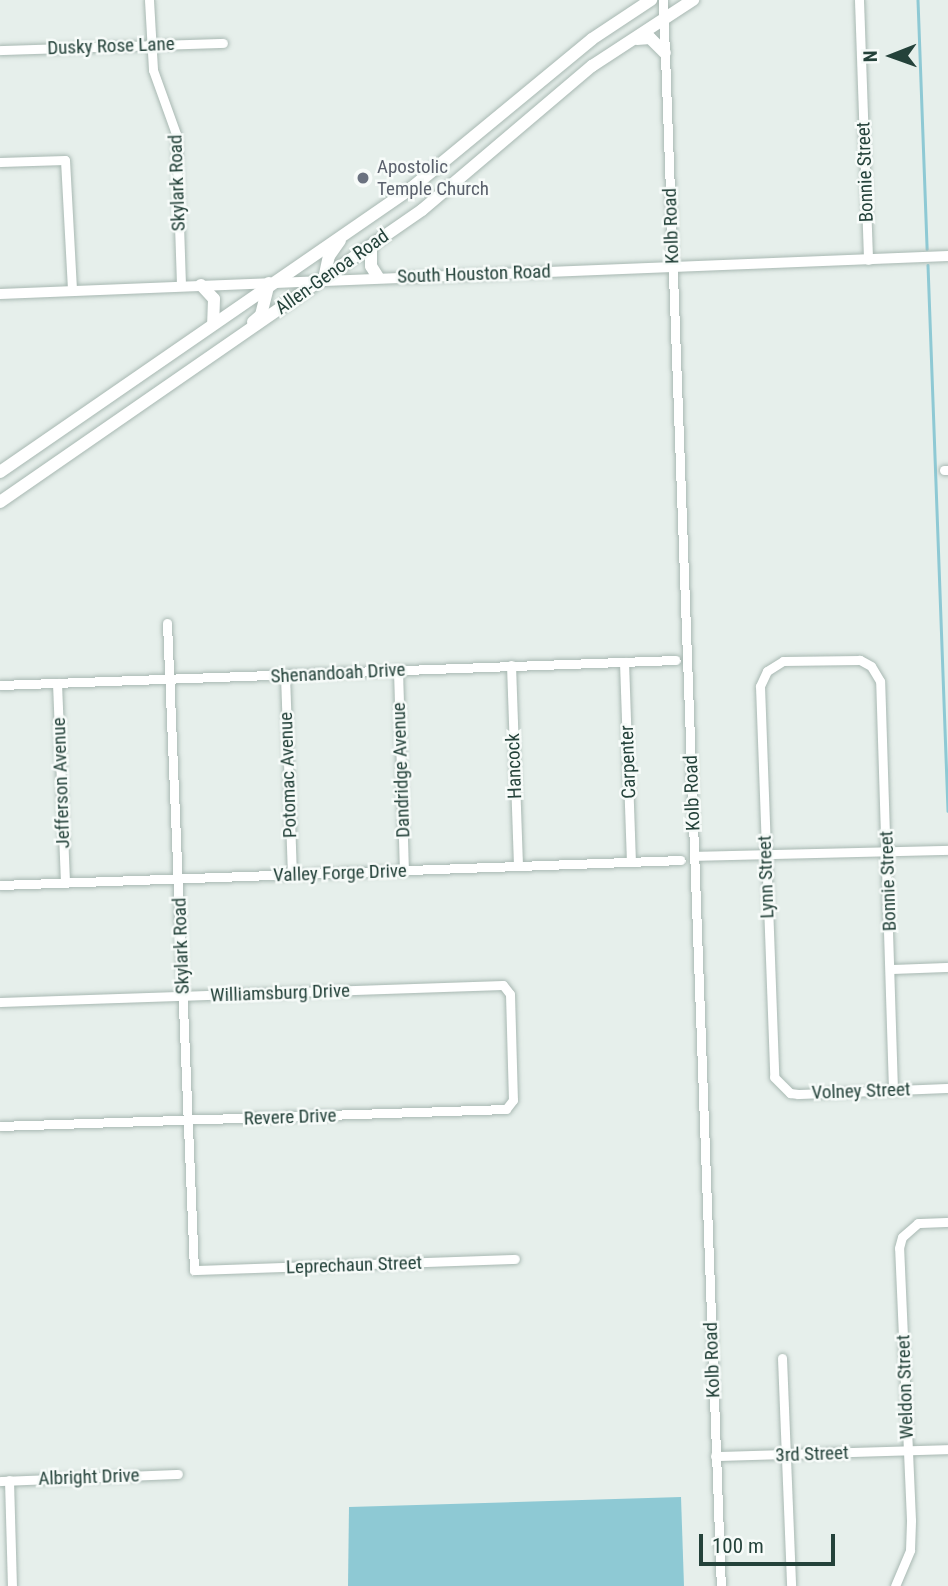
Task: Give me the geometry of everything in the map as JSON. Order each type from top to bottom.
[{"type":"main road","name":"Allen-Genoa Road","points":[[0,472],[269,283],[409,190],[523,94],[651,0]]},
{"type":"main road","name":"Allen-Genoa Road","points":[[0,502],[422,210],[592,66],[693,0]]},
{"type":"main road","points":[[636,39],[650,38],[665,53]]},
{"type":"main road","points":[[523,94],[539,112]]},
{"type":"main road","points":[[409,190],[422,210]]},
{"type":"main road","points":[[324,279],[329,256],[347,232]]},
{"type":"main road","points":[[371,246],[370,259],[378,277]]},
{"type":"main road","points":[[241,335],[261,315],[269,283]]},
{"type":"main road","points":[[201,285],[214,299],[214,323]]},
{"type":"main road","points":[[148,370],[161,391]]},
{"type":"street","name":"Skylark Road","points":[[149,0],[153,70],[176,134],[181,286]]},
{"type":"street","name":"Kolb Road","points":[[663,0],[720,1586]]},
{"type":"street","name":"Bonnie Street","points":[[859,0],[868,260]]},
{"type":"street","name":"Dusky Rose Lane","points":[[0,50],[223,43]]},
{"type":"street","points":[[0,162],[65,160],[72,291]]},
{"type":"street","name":"South Houston Road","points":[[0,294],[378,277],[673,270],[948,256]]},
{"type":"street","name":"Skylark Road","points":[[167,622],[194,1270]]},
{"type":"street","name":"Shenandoah Drive","points":[[0,685],[676,660]]},
{"type":"street","name":"Bonnie Street","points":[[767,671],[783,661],[860,660],[876,672],[881,689],[894,1090]]},
{"type":"street","name":"Carpenter","points":[[624,662],[631,862]]},
{"type":"street","name":"Hancock","points":[[511,666],[518,866]]},
{"type":"street","name":"Dandridge Avenue","points":[[398,670],[404,871]]},
{"type":"street","name":"Lynn Street","points":[[767,671],[760,687],[771,1059],[778,1083]]},
{"type":"street","name":"Potomac Avenue","points":[[285,675],[292,875]]},
{"type":"street","name":"Jefferson Avenue","points":[[57,683],[65,883]]},
{"type":"street","points":[[694,856],[948,850]]},
{"type":"street","name":"Valley Forge Drive","points":[[0,886],[681,860]]},
{"type":"street","points":[[890,970],[948,967]]},
{"type":"street","name":"Williamsburg Drive","points":[[0,1002],[503,985],[510,995],[512,1040]]},
{"type":"street","name":"Revere Drive","points":[[0,1126],[506,1109],[513,1104],[512,1040]]},
{"type":"street","name":"Volney Street","points":[[778,1083],[798,1094],[948,1088]]},
{"type":"street","name":"Weldon Street","points":[[895,1586],[910,1550],[899,1248],[902,1237],[918,1223],[948,1222]]},
{"type":"street","name":"Leprechaun Street","points":[[194,1270],[515,1259]]},
{"type":"street","points":[[782,1358],[791,1586]]},
{"type":"street","name":"3rd Street","points":[[715,1456],[948,1449]]},
{"type":"street","name":"Albright Drive","points":[[4,1480],[178,1474]]},
{"type":"street","points":[[4,1480],[12,1586]]},
{"type":"water","points":[[681,1497],[684,1586],[348,1586],[349,1507]]},
{"type":"waterway","points":[[918,0],[927,249]]},
{"type":"waterway","points":[[928,265],[948,811]]},
{"type":"place","name":"Apostolic Temple Church","points":[[363,178]]}]
